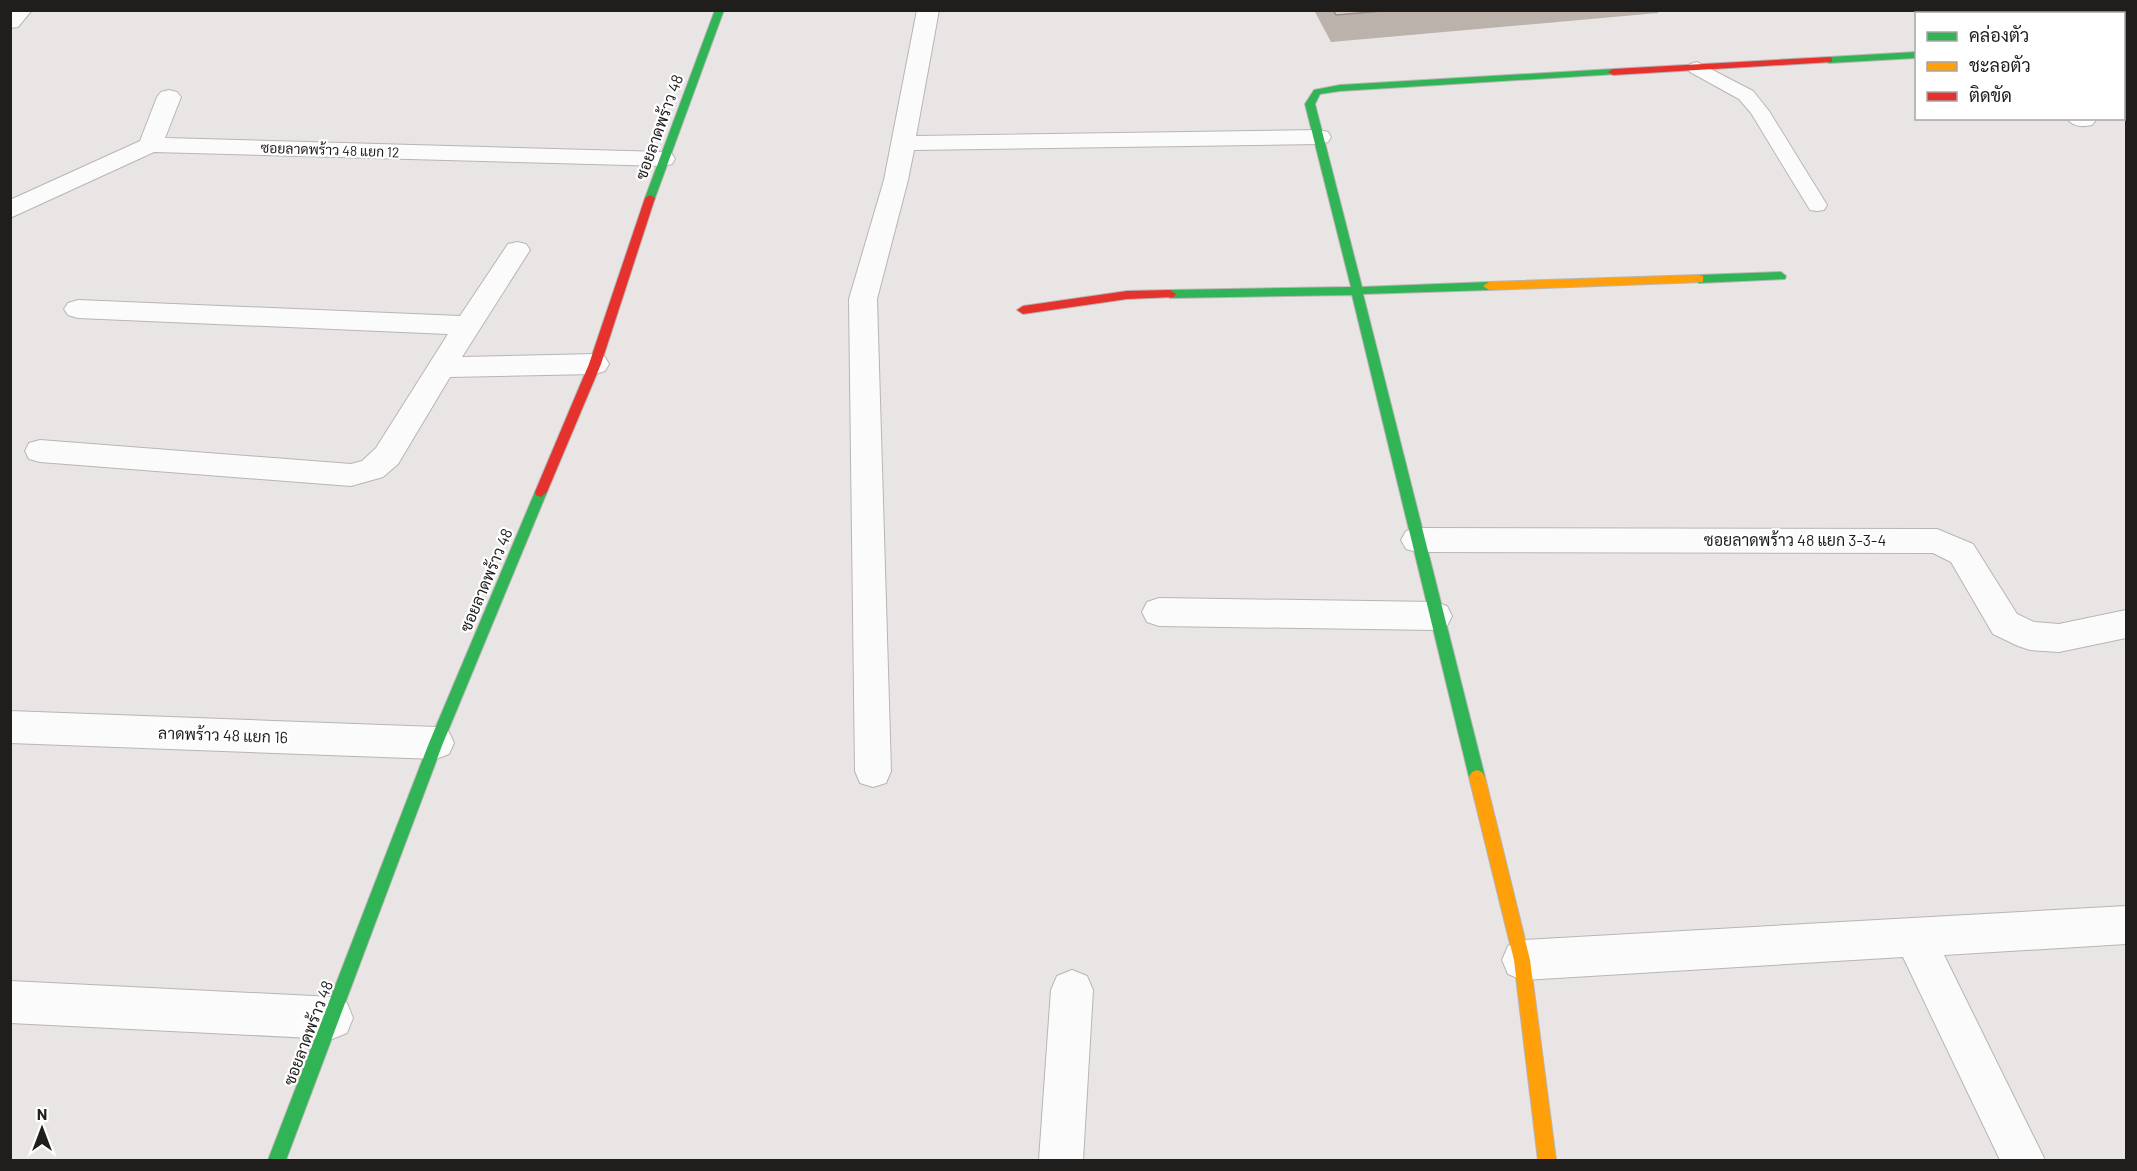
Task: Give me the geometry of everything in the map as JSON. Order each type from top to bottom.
[{"type":"street","points":[[10,22],[22,10]]},
{"type":"street","name":"ซอยลาดพร้าว 48","points":[[277,1161],[436,743],[595,364],[663,159],[720,10]]},
{"type":"street","points":[[873,771],[863,299],[896,180],[928,10]]},
{"type":"street","points":[[1547,1161],[1522,960],[1310,104],[1317,92],[1340,88],[1915,55]]},
{"type":"street","points":[[150,145],[169,97]]},
{"type":"street","points":[[903,143],[1319,136]]},
{"type":"street","name":"ซอยลาดพร้าว 48 แยก 12","points":[[10,210],[150,145],[663,159]]},
{"type":"street","points":[[40,451],[351,475],[372,469],[387,456],[441,367],[517,250]]},
{"type":"street","points":[[1023,310],[1127,295],[1357,291],[1781,276]]},
{"type":"street","points":[[78,309],[469,326]]},
{"type":"street","points":[[441,367],[595,364]]},
{"type":"street","name":"ซอยลาดพร้าว 48 แยก 3-3-4","points":[[1417,540],[1937,541],[1962,553],[2005,624],[2031,636],[2059,638],[2127,624]]},
{"type":"street","points":[[1159,612],[1436,616]]},
{"type":"street","name":"ลาดพร้าว 48 แยก 16","points":[[10,727],[436,743]]},
{"type":"street","points":[[1522,960],[2127,925]]},
{"type":"street","points":[[1914,937],[2023,1160]]},
{"type":"street","points":[[1061,1161],[1072,990]]},
{"type":"street","points":[[10,1002],[332,1018]]},
{"type":"lane","points":[[1697,68],[1746,95],[1760,111],[1816,205]]},
{"type":"building","points":[[1333,10],[1394,10],[1336,15]]},
{"type":"traffic: fast","points":[[650,198],[720,10]]},
{"type":"traffic: fast","points":[[1829,60],[1915,55]]},
{"type":"traffic: fast","points":[[1170,294],[1357,291],[1310,104],[1317,92],[1340,88],[1613,72]]},
{"type":"traffic: fast","points":[[1699,279],[1781,276]]},
{"type":"traffic: fast","points":[[1477,777],[1357,291],[1489,286]]},
{"type":"traffic: fast","points":[[277,1160],[436,743],[541,492]]},
{"type":"traffic: slow","points":[[1489,286],[1699,279]]},
{"type":"traffic: slow","points":[[1477,777],[1522,960],[1547,1160]]},
{"type":"traffic: jam","points":[[1613,72],[1829,60]]},
{"type":"traffic: jam","points":[[541,492],[595,364],[650,198]]},
{"type":"traffic: jam","points":[[1023,310],[1127,295],[1170,294]]}]
